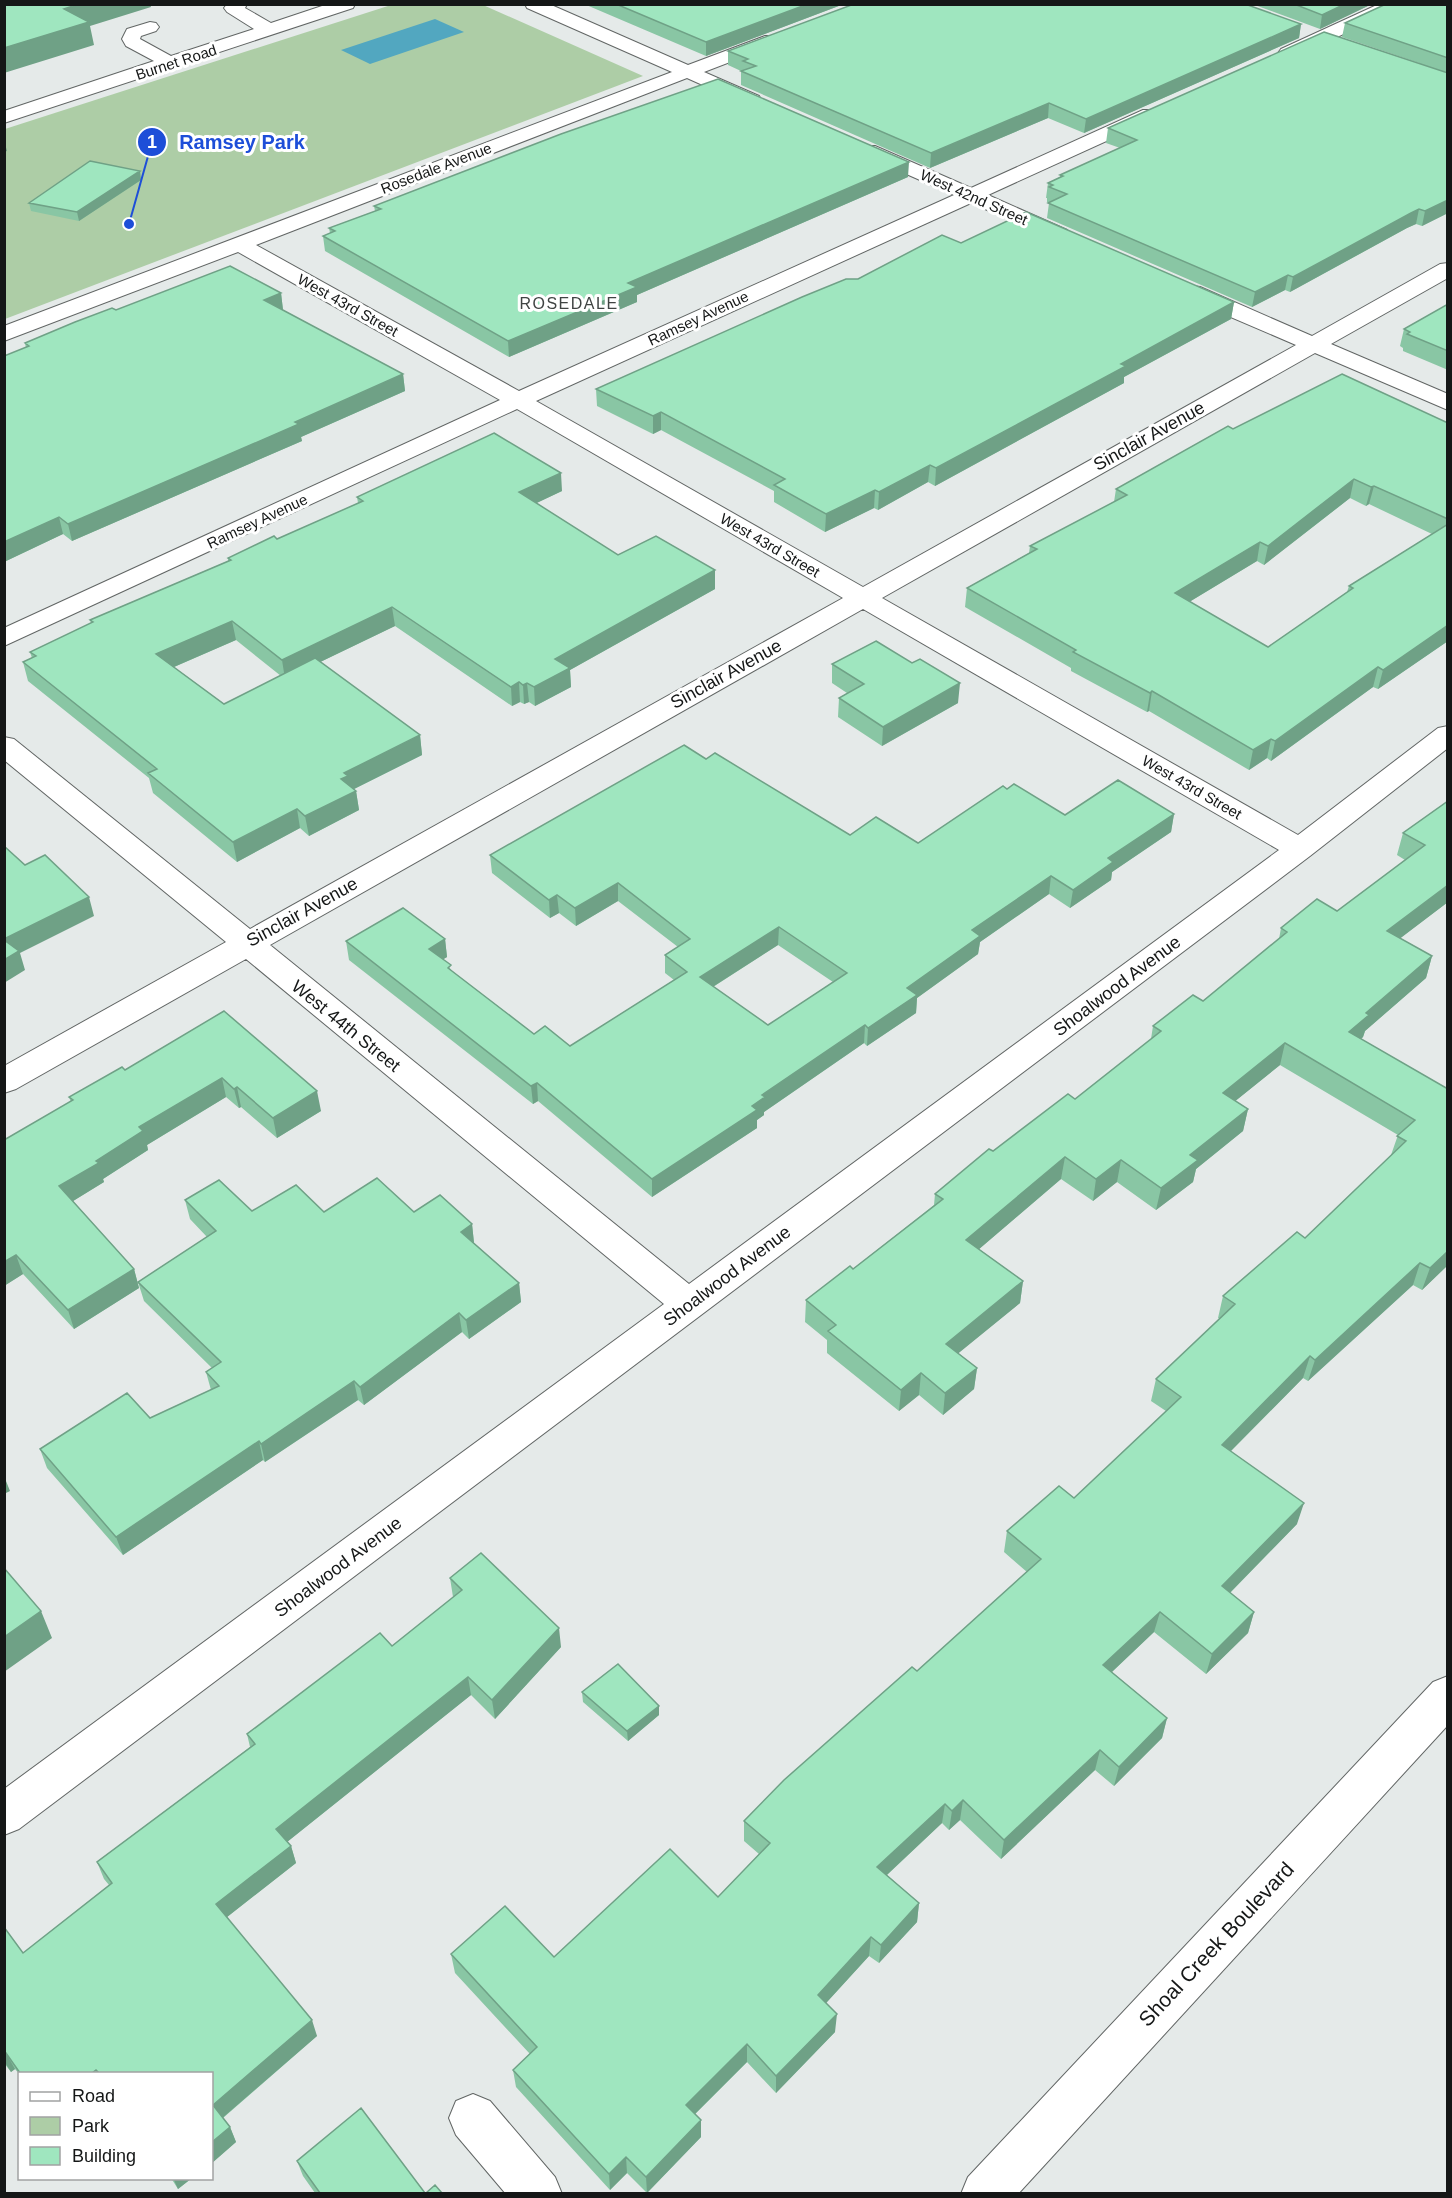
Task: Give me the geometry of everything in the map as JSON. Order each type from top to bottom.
[{"type":"street","points":[[239,4],[233,8],[253,22],[273,30]]},
{"type":"street","name":"Burnet Road","points":[[4,117],[347,4]]},
{"type":"street","points":[[533,4],[773,110]]},
{"type":"street","points":[[1268,61],[1395,4]]},
{"type":"street","points":[[150,27],[133,33],[132,42],[171,63]]},
{"type":"street","points":[[1300,30],[1343,45]]},
{"type":"street","name":"Rosedale Avenue","points":[[4,334],[794,32]]},
{"type":"street","name":"Ramsey Avenue","points":[[4,638],[518,400],[1172,104]]},
{"type":"street","name":"West 42nd Street","points":[[849,142],[1076,241]]},
{"type":"street","name":"West 43rd Street","points":[[238,244],[518,400],[1300,849]]},
{"type":"street","name":"Sinclair Avenue","points":[[4,1081],[1448,269]]},
{"type":"street","points":[[1172,284],[1448,403]]},
{"type":"street","name":"Shoalwood Avenue","points":[[4,1815],[1300,849],[1448,734]]},
{"type":"street","name":"West 44th Street","points":[[4,745],[690,1305]]},
{"type":"street","name":"Shoal Creek Boulevard","points":[[985,2193],[1448,1695]]},
{"type":"street","points":[[473,2118],[538,2193]]},
{"type":"green space","points":[[391,5],[483,5],[643,76],[5,319],[5,129]]},
{"type":"water","points":[[435,19],[464,32],[370,64],[341,50]]},
{"type":"building","points":[[4,4],[79,4],[64,9],[89,22],[4,48]]},
{"type":"building","points":[[616,4],[808,4],[706,42]]},
{"type":"building","points":[[854,4],[1245,4],[1301,24],[1086,119],[1049,103],[931,153],[741,71],[756,66],[743,61],[748,59],[728,51]]},
{"type":"building","points":[[1294,4],[1345,4],[1322,15]]},
{"type":"building","points":[[1386,4],[1448,4],[1448,58],[1345,23]]},
{"type":"building","points":[[1324,32],[1448,73],[1448,200],[1425,211],[1419,209],[1293,277],[1288,275],[1255,292],[1048,203],[1067,194],[1049,187],[1053,185],[1048,183],[1063,176],[1060,175],[1137,140],[1108,128]]},
{"type":"building","points":[[718,79],[909,162],[628,283],[637,287],[508,341],[323,236],[335,231],[329,228],[381,209],[374,206],[561,134]]},
{"type":"building","points":[[90,161],[140,171],[77,212],[29,203]]},
{"type":"building","points":[[1026,212],[1234,302],[1121,364],[1126,366],[936,468],[930,465],[879,492],[875,490],[826,514],[774,485],[785,479],[661,412],[653,416],[596,389],[802,297],[846,279],[858,279],[942,235],[961,243]]},
{"type":"building","points":[[230,266],[281,293],[264,300],[403,374],[295,422],[299,424],[68,524],[59,517],[4,542],[4,356],[29,346],[25,343],[75,322],[112,308],[116,310]]},
{"type":"building","points":[[1448,304],[1448,351],[1407,334],[1410,332],[1404,329]]},
{"type":"building","points":[[1342,374],[1448,423],[1448,519],[1354,479],[1268,546],[1260,542],[1175,593],[1268,647],[1353,588],[1349,586],[1448,524],[1448,625],[1383,670],[1378,667],[1275,741],[1271,739],[1253,750],[1152,691],[1150,693],[1073,652],[1076,650],[967,588],[1037,549],[1030,546],[1127,495],[1116,489],[1228,426],[1233,429]]},
{"type":"building","points":[[494,433],[561,473],[519,492],[618,555],[656,536],[715,570],[555,659],[570,668],[534,687],[519,682],[511,687],[392,607],[282,660],[232,621],[156,654],[224,704],[315,658],[420,735],[344,773],[348,776],[341,779],[356,791],[305,816],[297,809],[233,842],[148,773],[157,769],[23,662],[36,656],[30,652],[93,622],[90,620],[231,560],[228,558],[274,536],[277,539],[363,501],[357,497]]},
{"type":"building","points":[[876,641],[912,663],[920,659],[960,683],[883,727],[839,698],[864,684],[832,664]]},
{"type":"building","points":[[684,745],[706,759],[715,753],[850,835],[876,817],[918,843],[1003,786],[1007,789],[1014,784],[1065,815],[1118,780],[1174,814],[1108,858],[1113,862],[1073,890],[1051,876],[972,930],[980,936],[907,988],[917,995],[868,1028],[865,1025],[762,1095],[765,1097],[752,1106],[757,1110],[652,1179],[537,1083],[531,1086],[346,941],[403,908],[445,939],[429,949],[451,965],[448,968],[534,1034],[545,1026],[570,1046],[687,972],[665,955],[690,939],[618,883],[575,908],[557,895],[549,900],[490,855]],"holes":[[[779,927],[847,973],[768,1025],[700,977]]]},
{"type":"building","points":[[1448,801],[1448,885],[1387,931],[1432,956],[1366,1013],[1369,1015],[1349,1032],[1448,1089],[1448,1251],[1430,1268],[1420,1263],[1315,1360],[1310,1356],[1222,1445],[1304,1503],[1222,1586],[1254,1612],[1212,1654],[1160,1612],[1103,1665],[1167,1718],[1119,1767],[1100,1750],[1004,1840],[963,1800],[952,1811],[945,1804],[877,1867],[919,1903],[881,1945],[871,1937],[818,1995],[837,2014],[776,2076],[747,2044],[686,2105],[701,2120],[646,2177],[626,2157],[609,2174],[513,2070],[537,2047],[451,1954],[505,1906],[554,1957],[670,1849],[718,1897],[770,1843],[744,1821],[784,1780],[912,1667],[917,1671],[1041,1559],[1007,1531],[1059,1486],[1074,1498],[1181,1397],[1156,1379],[1235,1304],[1223,1296],[1297,1232],[1305,1238],[1406,1141],[1397,1136],[1415,1120],[1285,1043],[1223,1093],[1248,1109],[1190,1155],[1198,1160],[1161,1188],[1121,1160],[1096,1179],[1065,1157],[966,1240],[1023,1281],[946,1344],[977,1368],[945,1393],[921,1373],[901,1390],[828,1331],[836,1325],[806,1300],[850,1266],[853,1269],[943,1199],[935,1194],[989,1149],[993,1151],[1068,1094],[1075,1099],[1161,1031],[1153,1026],[1193,995],[1203,1001],[1287,932],[1281,928],[1317,899],[1337,911],[1425,845],[1403,833]]},
{"type":"building","points":[[4,846],[25,865],[45,855],[89,897],[4,939]]},
{"type":"building","points":[[4,940],[19,951],[4,960]]},
{"type":"building","points":[[224,1011],[317,1091],[273,1118],[237,1087],[234,1089],[222,1078],[139,1127],[143,1131],[96,1161],[99,1163],[59,1186],[134,1269],[68,1310],[16,1255],[4,1262],[4,1140],[73,1100],[69,1097],[122,1067],[125,1070]]},
{"type":"building","points":[[377,1178],[414,1212],[440,1195],[472,1224],[461,1232],[519,1283],[466,1320],[459,1313],[360,1387],[354,1381],[261,1444],[259,1441],[116,1537],[40,1449],[127,1393],[150,1418],[219,1386],[206,1372],[221,1362],[138,1282],[216,1231],[185,1200],[219,1180],[252,1211],[296,1185],[324,1212]]},
{"type":"building","points":[[481,1553],[559,1628],[492,1700],[468,1677],[276,1829],[291,1846],[216,1904],[312,2020],[213,2105],[213,2072],[98,2072],[96,2070],[93,2072],[19,2072],[6,2053],[4,2054],[4,1927],[23,1953],[112,1883],[97,1862],[255,1744],[247,1734],[380,1633],[392,1646],[462,1590],[450,1578]]},
{"type":"building","points":[[4,1568],[41,1611],[4,1637]]},
{"type":"building","points":[[618,1664],[659,1706],[627,1731],[582,1692]]},
{"type":"building","points":[[213,2105],[230,2127],[213,2141]]},
{"type":"building","points":[[361,2108],[425,2193],[320,2193],[297,2161]]},
{"type":"building","points":[[435,2185],[442,2193],[426,2193]]},
{"type":"place","name":"Ramsey Park","points":[[129,224]]},
{"type":"district","name":"ROSEDALE","points":[[569,303]]}]
